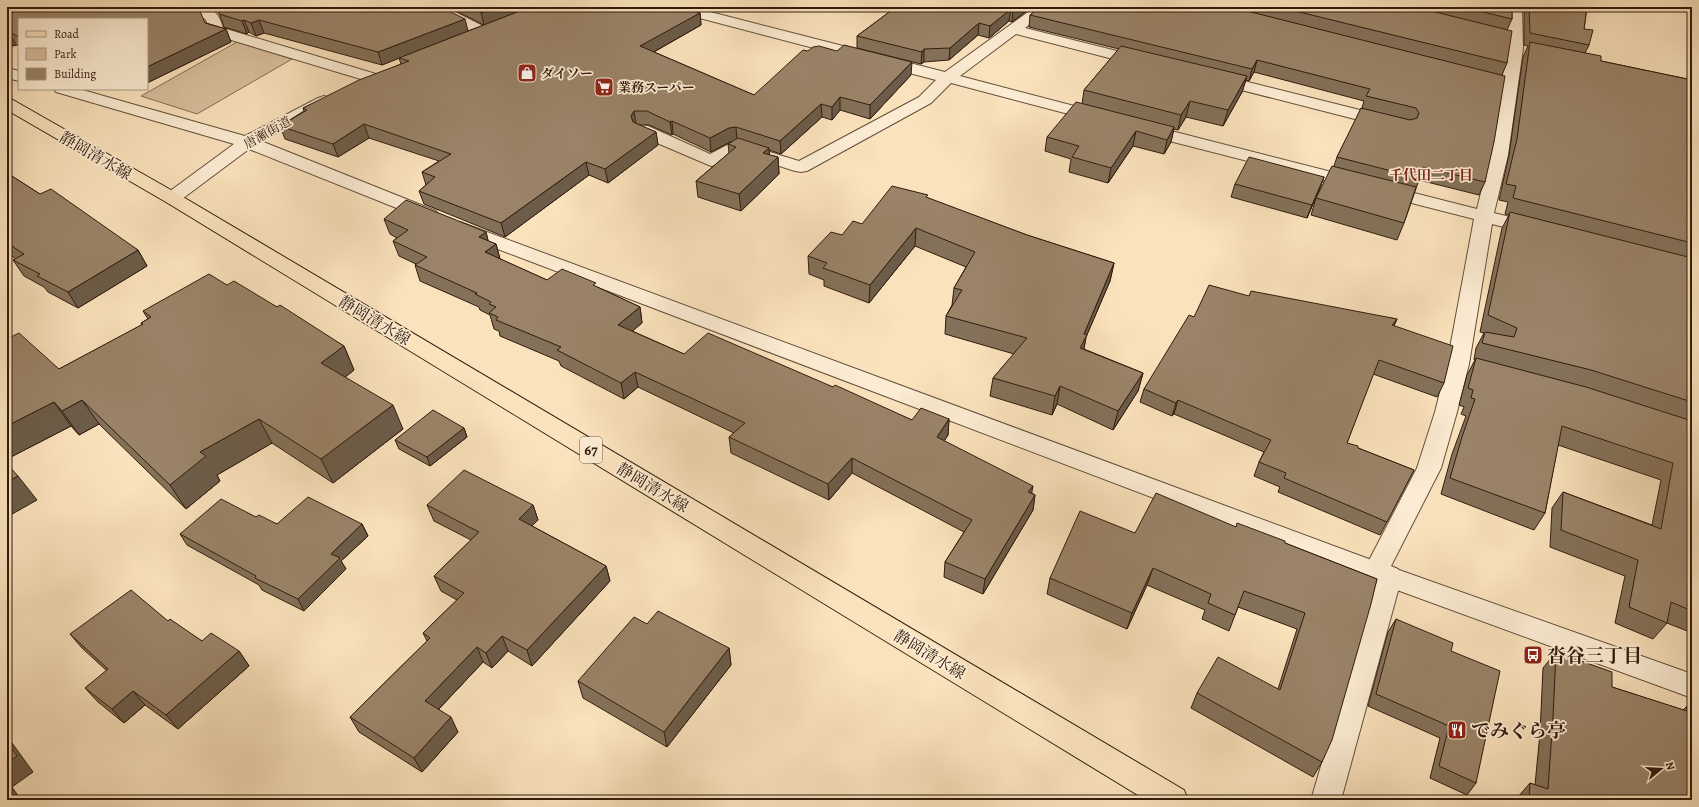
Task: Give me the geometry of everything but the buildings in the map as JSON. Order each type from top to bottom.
[{"type":"main road","name":"静岡清水線","points":[[8,104],[172,198],[1173,800]]},
{"type":"street","name":"唐瀬街道","points":[[172,198],[247,142],[377,74],[216,32],[220,16],[196,7]]},
{"type":"street","points":[[434,7],[491,29],[463,40]]},
{"type":"street","points":[[674,7],[1553,234]]},
{"type":"street","points":[[642,130],[711,161],[737,147],[801,167],[925,100],[947,78],[1044,7]]},
{"type":"street","points":[[1326,800],[1382,574],[1429,468],[1446,412],[1466,366],[1484,216],[1499,155],[1502,82],[1515,44],[1515,7]]},
{"type":"street","points":[[1687,7],[1692,8]]},
{"type":"street","points":[[1013,29],[1159,65]]},
{"type":"street","points":[[7,73],[18,76]]},
{"type":"street","points":[[1205,77],[1397,124]]},
{"type":"street","points":[[65,90],[247,142],[522,252],[1382,574],[1692,686]]},
{"type":"green space","points":[[237,42],[292,59],[197,114],[141,96]]},
{"type":"place","name":"ダイソー","points":[[527,73]]},
{"type":"place","name":"業務スーパー","points":[[604,87]]},
{"type":"place","name":"沓谷三丁目","points":[[1533,655]]},
{"type":"place","name":"でみぐら亭","points":[[1457,730]]},
{"type":"district","name":"千代田二丁目","points":[[1431,175]]}]
